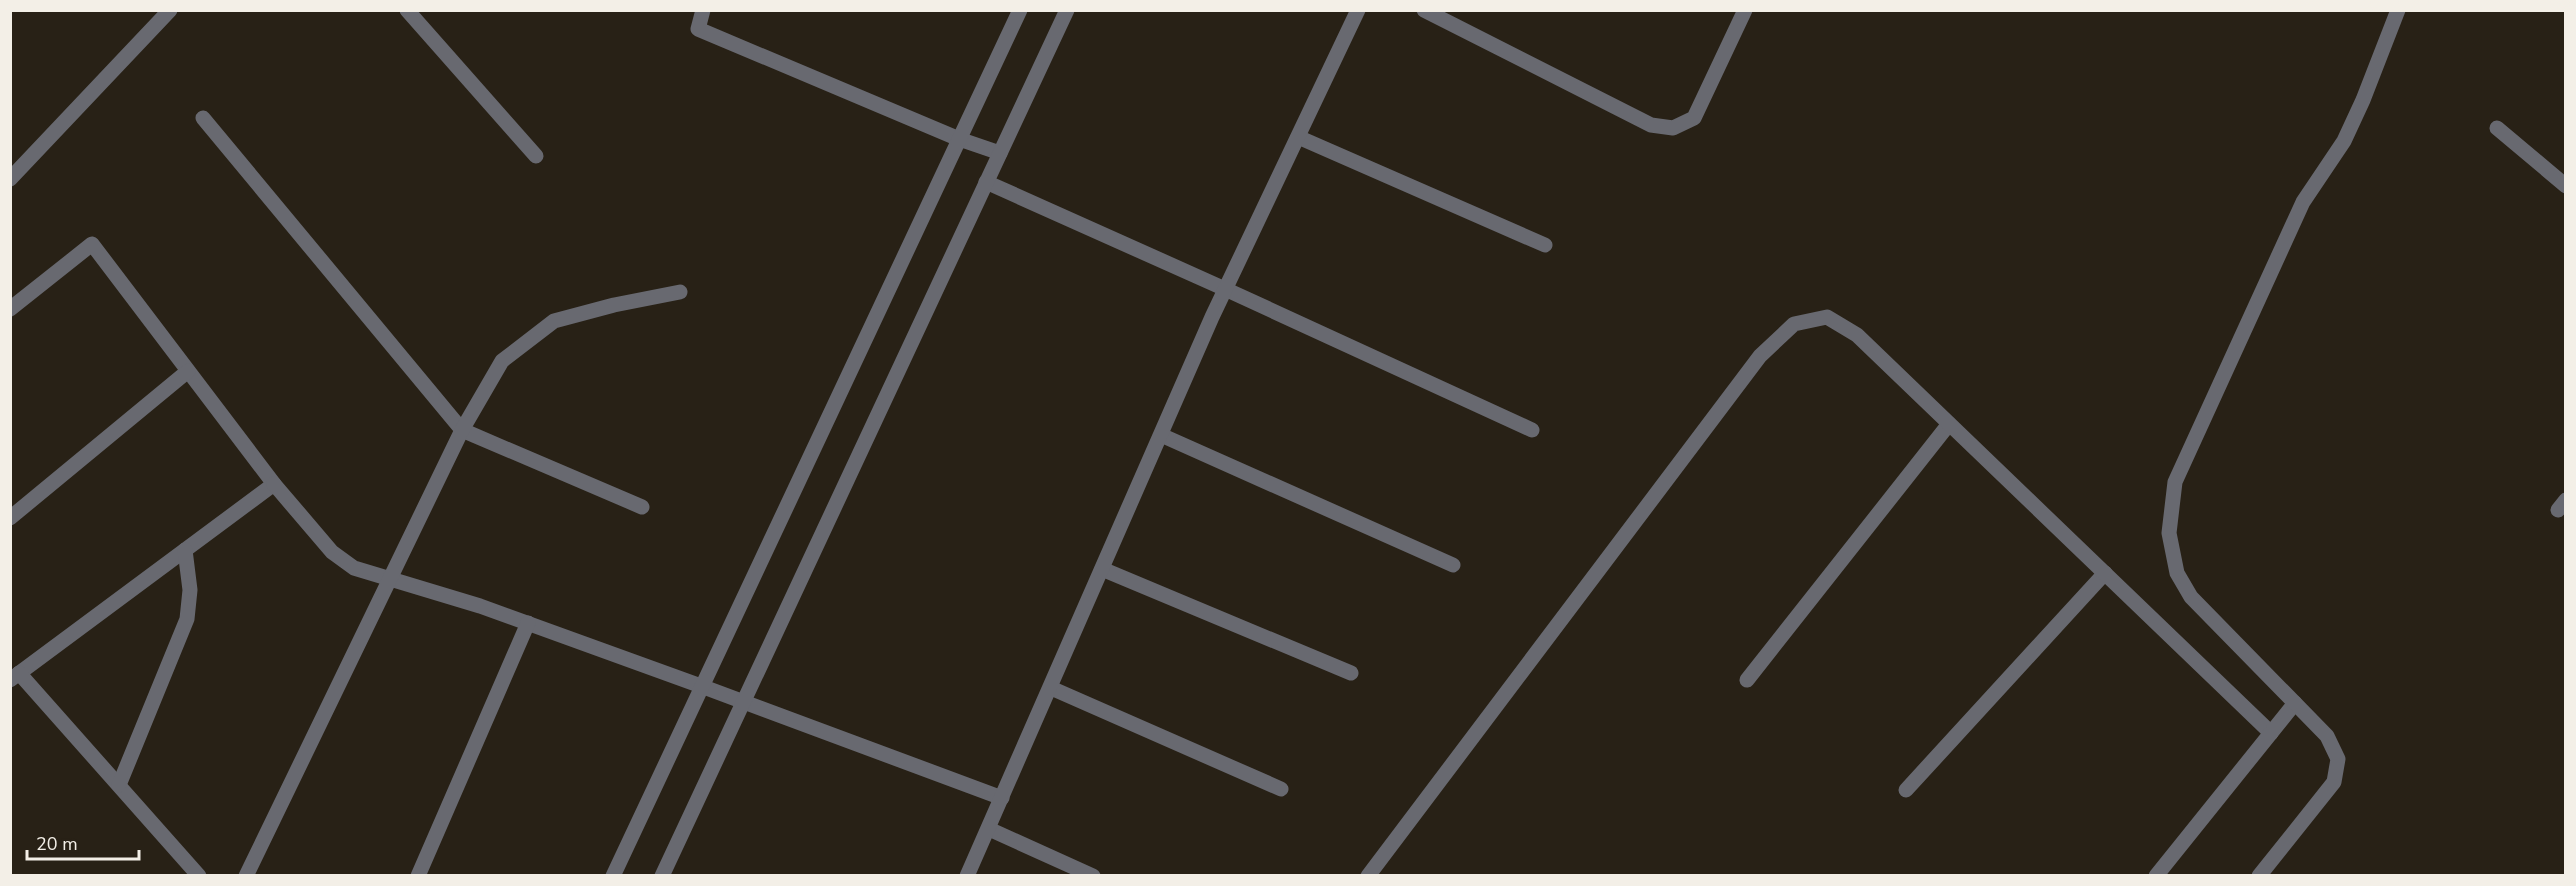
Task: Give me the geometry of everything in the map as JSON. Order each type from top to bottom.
[{"type":"street","points":[[407,10],[536,156]]},
{"type":"street","points":[[703,10],[698,29],[959,139],[1000,153]]},
{"type":"street","points":[[613,876],[1020,10]]},
{"type":"street","points":[[662,876],[1067,10]]},
{"type":"street","points":[[967,876],[1225,289],[1358,10]]},
{"type":"street","points":[[1424,10],[1651,125],[1673,128],[1694,118],[1744,10]]},
{"type":"street","points":[[2259,876],[2334,782],[2338,759],[2327,736],[2191,597],[2177,573],[2169,533],[2175,482],[2303,202],[2349,131],[2398,10]]},
{"type":"street","points":[[10,179],[160,14]]},
{"type":"street","points":[[203,118],[462,430],[642,507]]},
{"type":"street","points":[[2497,128],[2565,186]]},
{"type":"street","points":[[1298,137],[1545,245]]},
{"type":"street","points":[[986,183],[1225,289],[1532,430]]},
{"type":"street","points":[[10,309],[92,244],[274,484],[332,552],[354,568],[528,623],[1002,798]]},
{"type":"street","points":[[246,876],[462,430],[502,362],[554,321],[614,305],[680,292]]},
{"type":"street","points":[[1368,876],[1760,356],[1794,324],[1827,318],[1857,335],[2271,733]]},
{"type":"street","points":[[10,518],[188,371]]},
{"type":"street","points":[[1748,680],[1949,424]]},
{"type":"street","points":[[1161,435],[1454,565]]},
{"type":"street","points":[[198,876],[119,785],[15,677],[274,484]]},
{"type":"street","points":[[119,785],[187,619],[190,590],[185,550]]},
{"type":"street","points":[[1102,569],[1351,673]]},
{"type":"street","points":[[1906,790],[2104,573]]},
{"type":"street","points":[[418,876],[528,623]]},
{"type":"street","points":[[1051,688],[1281,789]]},
{"type":"street","points":[[2156,876],[2295,703]]},
{"type":"street","points":[[989,829],[1093,876]]}]
